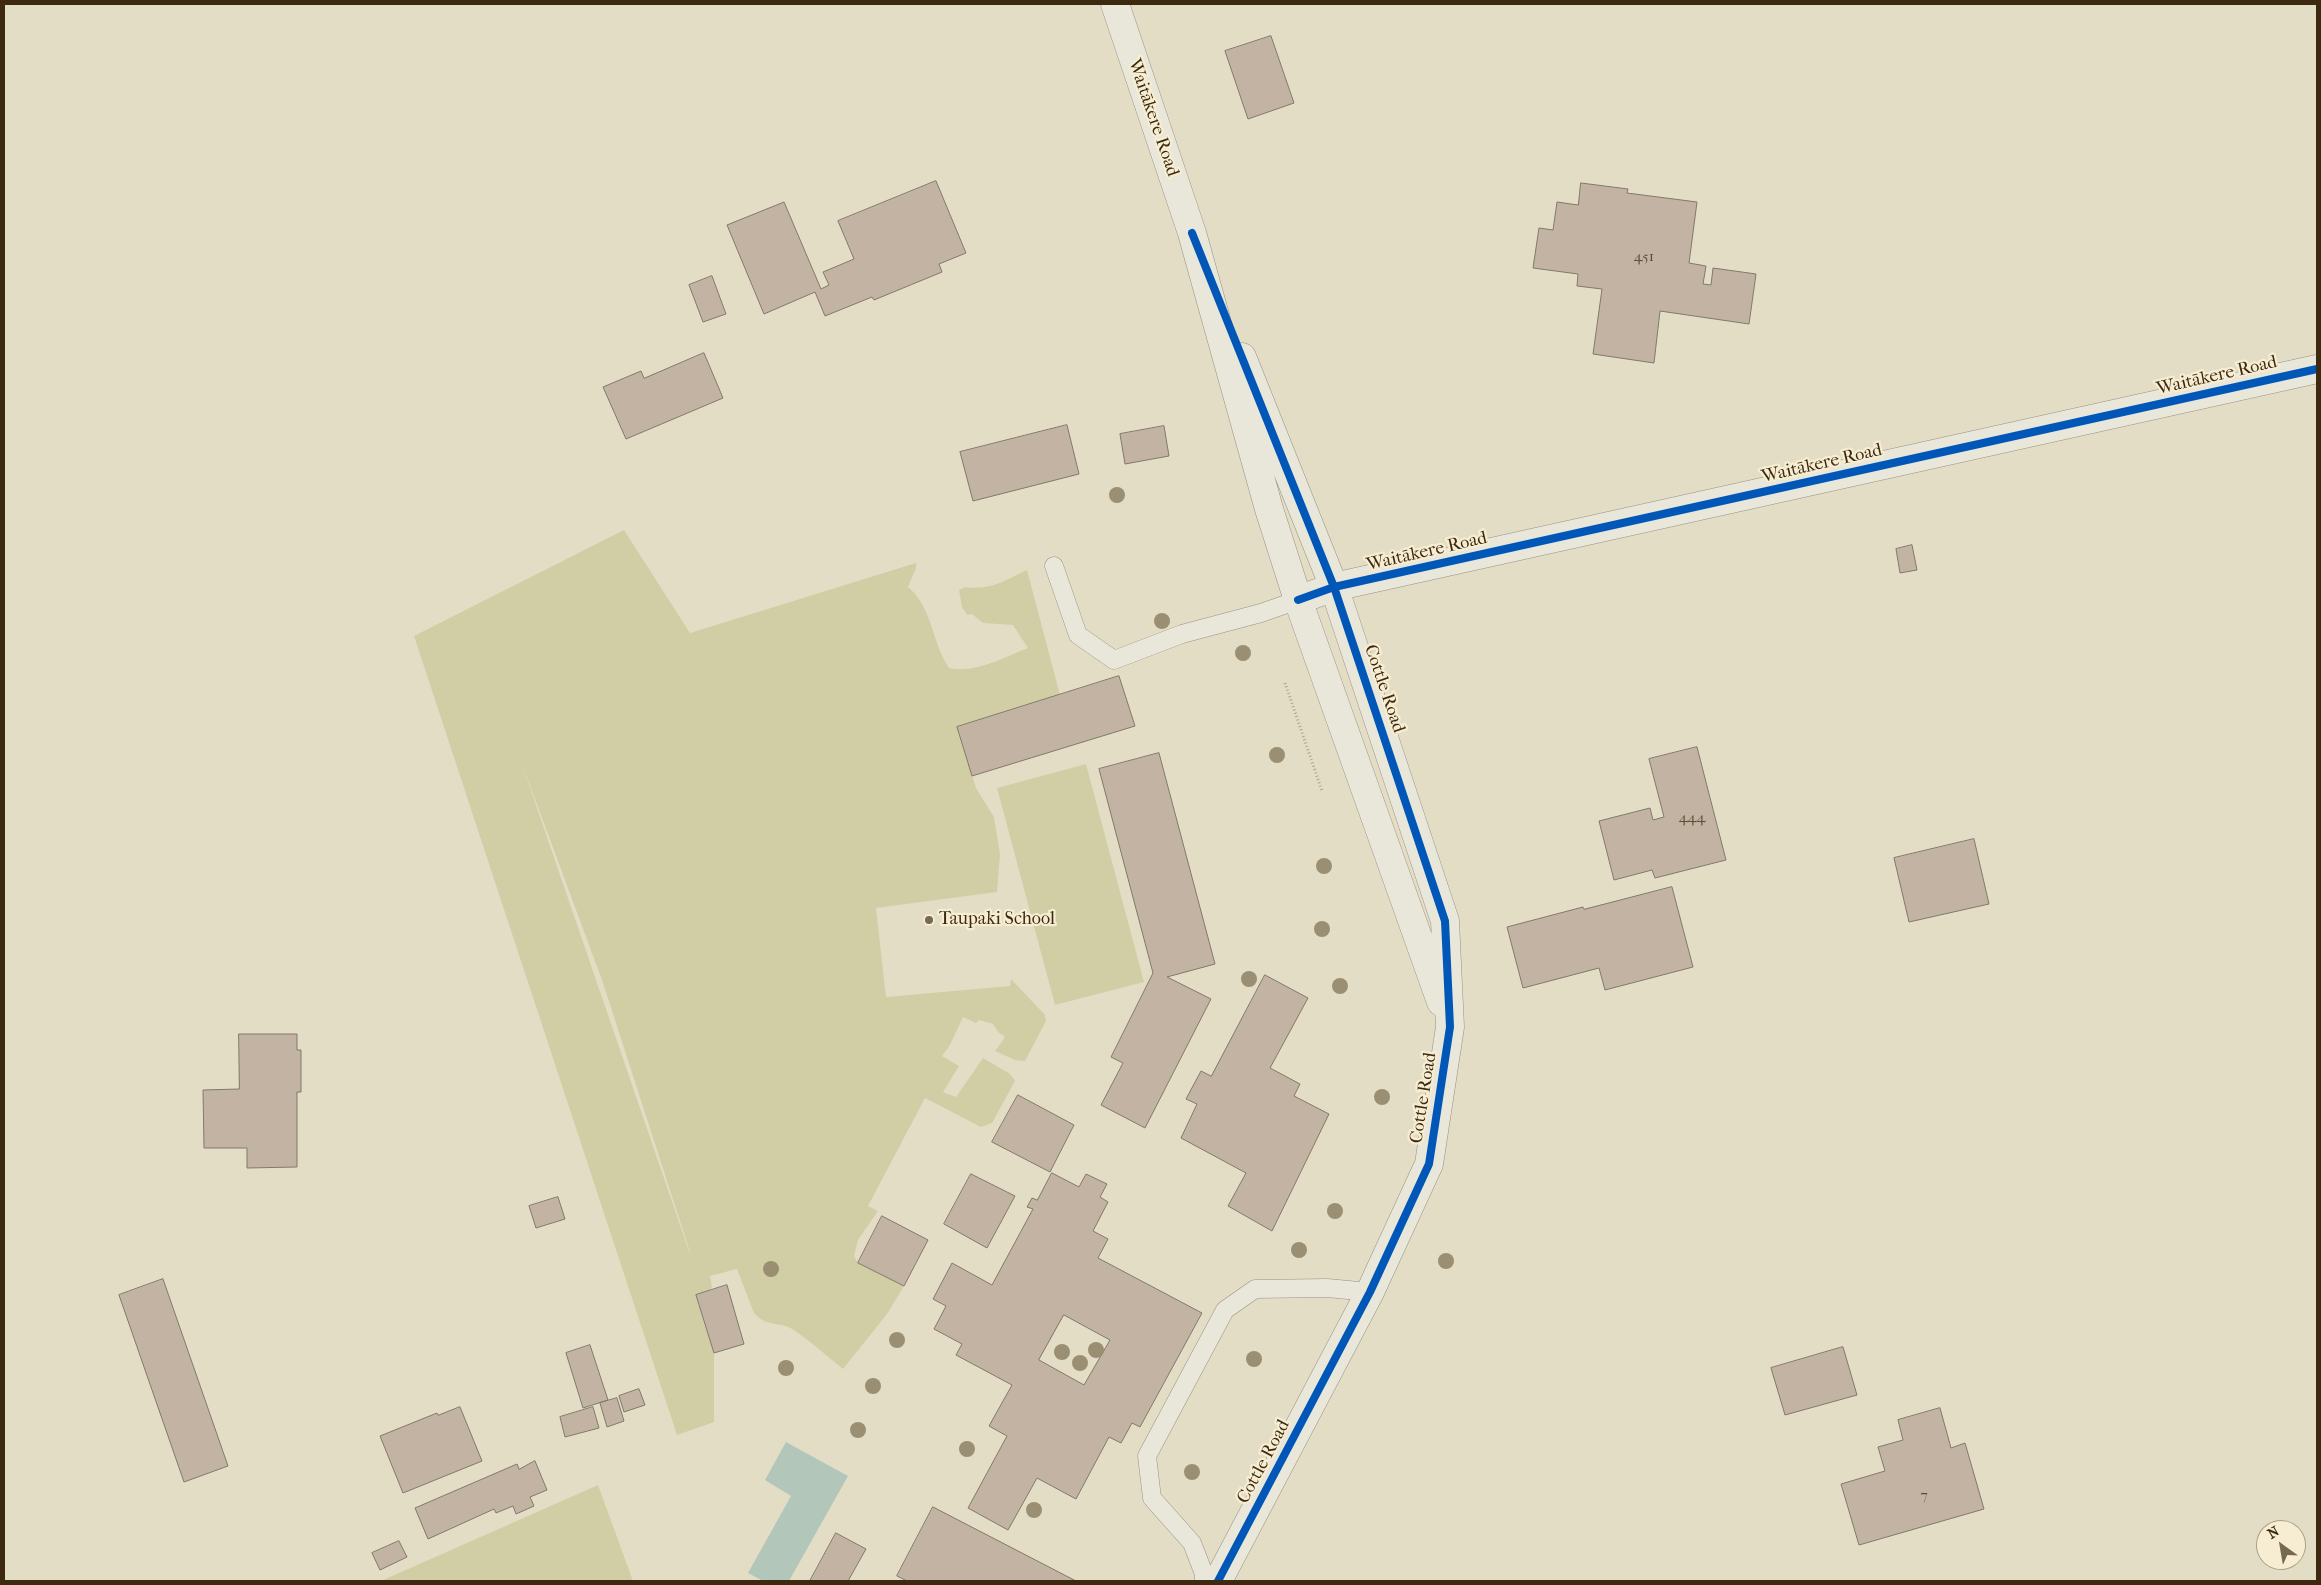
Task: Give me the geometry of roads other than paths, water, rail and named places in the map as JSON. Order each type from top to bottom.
[{"type":"street","name":"Waitākere Road","points":[[1115,4],[1192,233],[1268,509],[1298,600],[1334,588],[2317,369]]},
{"type":"street","name":"Waitākere Road","points":[[1192,233],[1334,588]]},
{"type":"street","name":"Cottle Road","points":[[1218,1581],[1370,1292],[1429,1164],[1450,1027],[1445,920],[1334,588]]},
{"type":"street","name":"Cottle Road","points":[[1298,600],[1450,1027]]},
{"type":"lane","points":[[1054,566],[1078,635],[1114,660],[1182,634],[1261,613],[1298,600]]},
{"type":"lane","points":[[1204,1581],[1204,1574],[1192,1543],[1152,1498],[1147,1456],[1225,1310],[1256,1289],[1327,1288],[1370,1292]]},
{"type":"place","name":"Taupaki School","points":[[929,920]]}]
